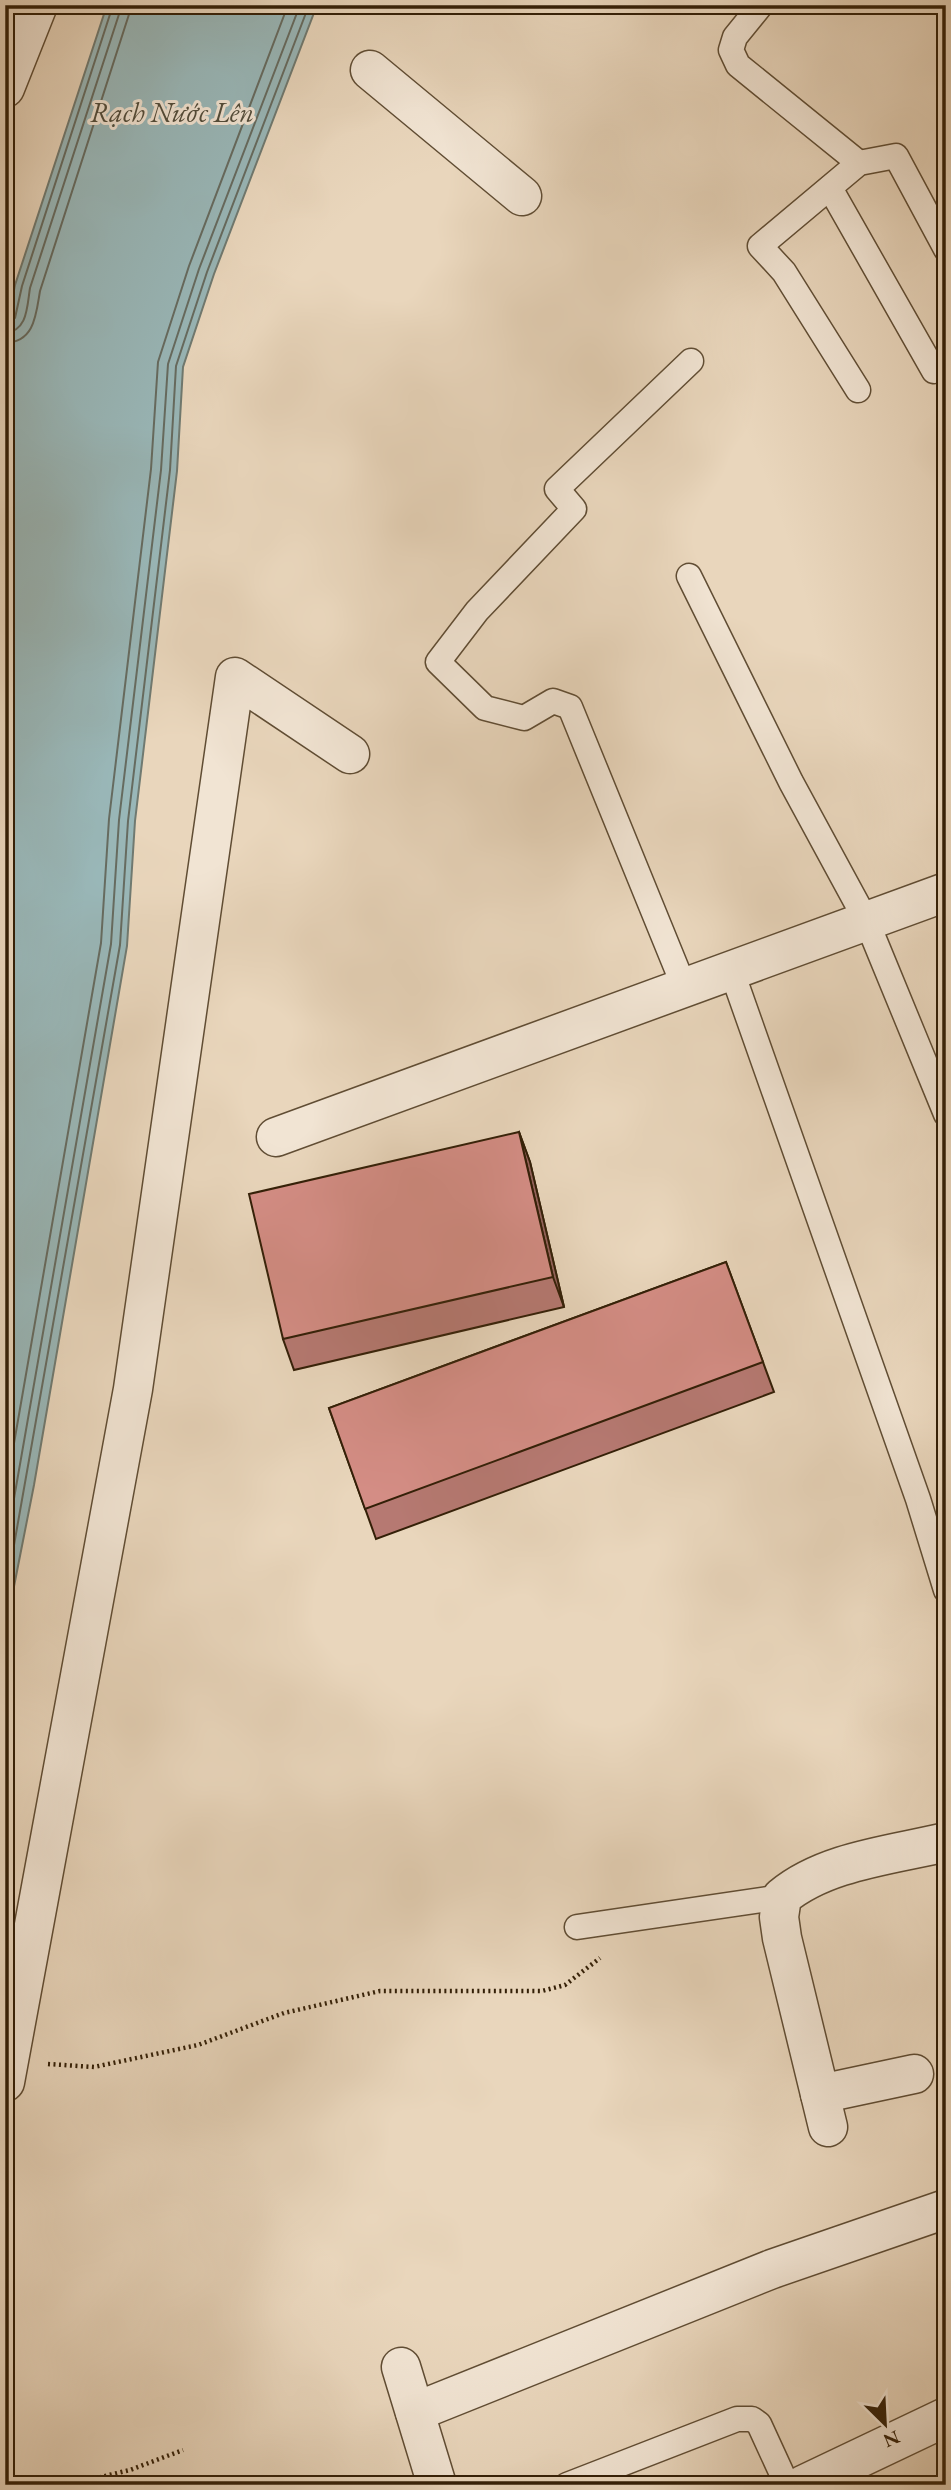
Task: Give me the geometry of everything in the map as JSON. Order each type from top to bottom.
[{"type":"street","points":[[5,88],[38,5]]},
{"type":"street","points":[[370,70],[522,196]]},
{"type":"street","points":[[7,2072],[132,1390],[235,677],[350,754]]},
{"type":"street","points":[[276,1137],[946,892]]},
{"type":"street","points":[[914,2074],[824,2110],[779,1917],[782,1897],[805,1880],[831,1870],[946,1842]]},
{"type":"street","points":[[415,2412],[772,2269],[946,2209]]},
{"type":"street","points":[[401,2367],[437,2485]]},
{"type":"street","points":[[803,2485],[946,2417]]},
{"type":"lane","points":[[761,5],[736,37],[731,50],[738,65],[859,163]]},
{"type":"lane","points":[[858,390],[784,272],[760,246],[859,163],[896,156],[946,249]]},
{"type":"lane","points":[[830,188],[934,370]]},
{"type":"lane","points":[[685,989],[570,707],[553,701],[524,718],[485,708],[438,662],[477,611],[574,509],[557,489],[691,361]]},
{"type":"lane","points":[[689,576],[791,782],[867,922],[946,1114]]},
{"type":"lane","points":[[732,972],[913,1486],[946,1590]]},
{"type":"lane","points":[[577,1927],[782,1897]]},
{"type":"lane","points":[[567,2485],[737,2419],[752,2419],[759,2424],[787,2485]]},
{"type":"path","points":[[7,2072],[94,2067],[198,2045],[284,2013],[380,1991],[542,1991],[565,1985],[610,1951]]},
{"type":"path","points":[[67,2485],[130,2470],[183,2451]]},
{"type":"path","points":[[5,2482],[43,2485]]},
{"type":"water","name":"Rạch Nước Lên","points":[[107,5],[317,5],[214,274],[183,367],[177,471],[135,821],[127,946],[34,1485],[5,1632],[5,333],[15,285]]},
{"type":"building","points":[[519,1132],[553,1277],[283,1339],[249,1194]]},
{"type":"building","points":[[726,1262],[763,1362],[365,1509],[329,1408]]}]
